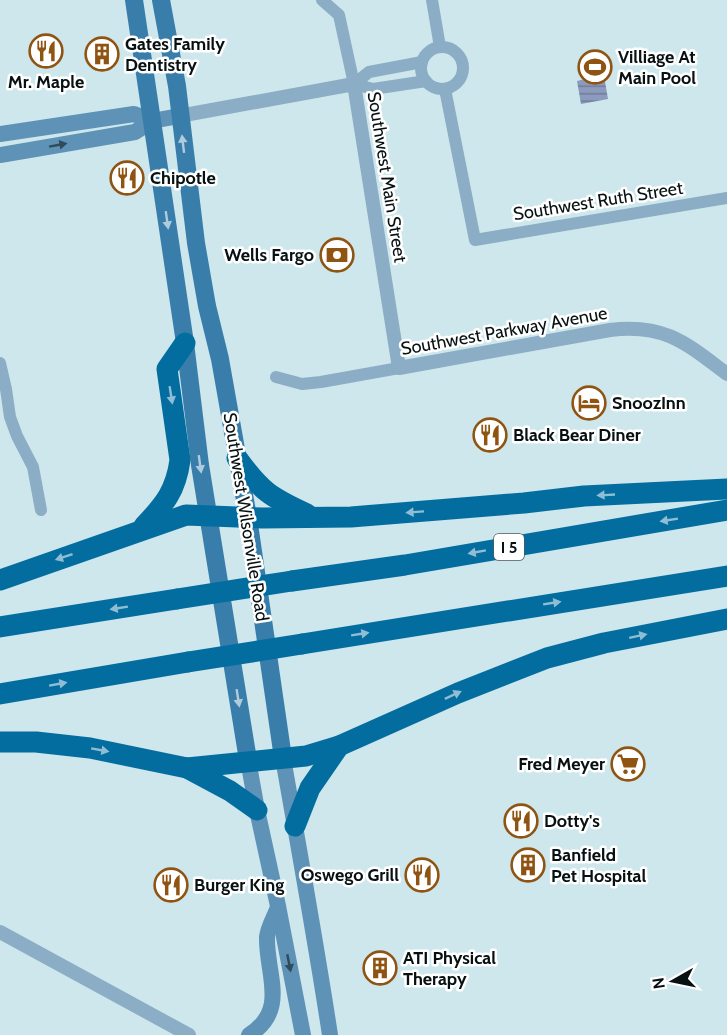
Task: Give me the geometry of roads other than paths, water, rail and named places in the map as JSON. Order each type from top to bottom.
[{"type":"highway","points":[[139,531],[165,504],[174,488],[178,474],[180,460],[167,369],[185,343]]},
{"type":"highway","points":[[237,458],[264,492],[316,518]]},
{"type":"highway","points":[[0,580],[186,515],[351,517],[584,496],[727,489]]},
{"type":"highway","name":"I 5","points":[[0,627],[405,565],[727,510]]},
{"type":"highway","points":[[0,694],[727,576]]},
{"type":"highway","points":[[187,768],[306,756],[339,746],[458,693],[548,658],[604,642],[727,619]]},
{"type":"highway","points":[[0,742],[36,742],[90,748],[187,768],[230,791],[257,810]]},
{"type":"highway","points":[[295,826],[310,788],[339,746]]},
{"type":"main road","name":"Southwest Wilsonville Road","points":[[134,0],[208,516],[257,810],[279,906],[303,1035]]},
{"type":"main road","name":"Southwest Wilsonville Road","points":[[161,0],[177,86],[196,243],[207,306],[220,359],[248,517],[283,758],[330,1035]]},
{"type":"main road","points":[[0,134],[134,114],[152,121]]},
{"type":"main road","points":[[0,155],[135,132],[152,121],[179,116]]},
{"type":"main road","points":[[249,1035],[258,1029],[271,1008],[274,996],[267,935],[279,906]]},
{"type":"street","name":"Southwest Main Street","points":[[322,0],[339,15],[354,84],[399,368]]},
{"type":"street","points":[[432,0],[440,47]]},
{"type":"street","points":[[440,47],[455,52],[461,58],[463,66],[463,74],[459,81],[445,89],[436,88],[426,81],[422,71],[422,62],[426,55],[440,47]]},
{"type":"street","points":[[354,84],[369,72],[422,62]]},
{"type":"street","points":[[179,116],[354,84],[373,89],[426,81]]},
{"type":"street","name":"Southwest Ruth Street","points":[[445,89],[475,240],[727,198]]},
{"type":"street","name":"Southwest Parkway Avenue","points":[[276,377],[302,384],[321,382],[610,330],[640,328],[656,330],[674,337],[727,374]]},
{"type":"street","points":[[0,363],[10,417],[33,467],[41,510]]},
{"type":"street","points":[[0,932],[189,1035]]},
{"type":"water","name":"Villiage At Main Pool","points":[[600,52],[608,99],[581,104],[577,81],[589,78],[585,55]]},
{"type":"place","name":"Mr. Maple","points":[[46,51]]},
{"type":"place","name":"Gates Family Dentistry","points":[[102,54]]},
{"type":"place","name":"Villiage At Main Pool","points":[[595,67]]},
{"type":"place","name":"Chipotle","points":[[127,178]]},
{"type":"place","name":"Wells Fargo","points":[[337,255]]},
{"type":"place","name":"SnoozInn","points":[[589,403]]},
{"type":"place","name":"Black Bear Diner","points":[[490,435]]},
{"type":"place","name":"Fred Meyer","points":[[628,764]]},
{"type":"place","name":"Dotty's","points":[[521,821]]},
{"type":"place","name":"Banfield Pet Hospital","points":[[528,865]]},
{"type":"place","name":"Oswego Grill","points":[[422,875]]},
{"type":"place","name":"Burger King","points":[[171,885]]},
{"type":"place","name":"ATI Physical Therapy","points":[[380,968]]}]
